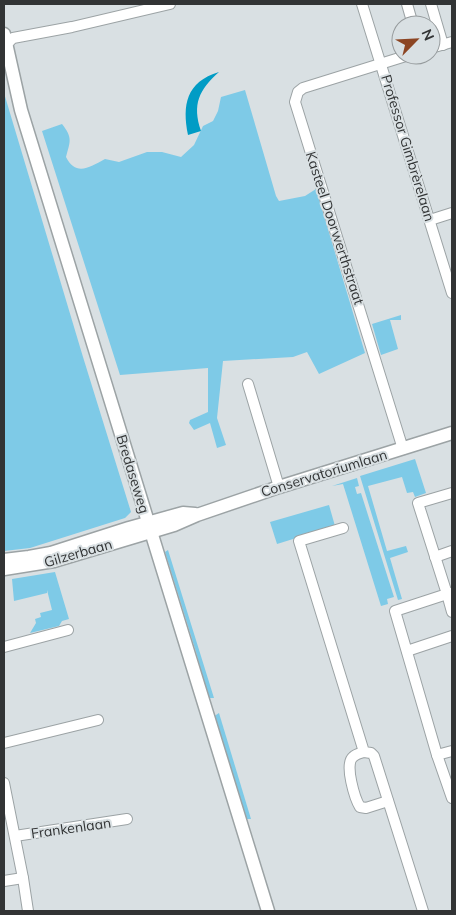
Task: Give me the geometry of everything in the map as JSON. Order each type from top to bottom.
[{"type":"street","points":[[4,43],[13,38],[72,28],[170,4]]},
{"type":"street","name":"Professor Gimbrèrelaan","points":[[362,4],[430,220],[449,269],[452,292]]},
{"type":"street","points":[[431,4],[447,44]]},
{"type":"street","name":"Bredaseweg","points":[[4,43],[21,110],[268,911]]},
{"type":"street","name":"Kasteel Doorwerthstraat","points":[[391,61],[303,88],[298,92],[295,102],[403,449]]},
{"type":"street","points":[[430,220],[452,213]]},
{"type":"street","points":[[248,384],[279,487]]},
{"type":"street","name":"Conservatoriumlaan","points":[[150,527],[187,521],[197,515],[279,487],[452,433]]},
{"type":"street","points":[[452,493],[418,503],[435,557],[450,594],[452,612]]},
{"type":"street","name":"Gilzerbaan","points":[[4,560],[52,553],[150,527]]},
{"type":"street","name":"Gilzerbaan","points":[[4,569],[54,561],[150,527]]},
{"type":"street","points":[[343,528],[300,541],[364,752]]},
{"type":"street","points":[[435,557],[452,551]]},
{"type":"street","points":[[450,594],[395,612],[452,797]]},
{"type":"street","points":[[4,646],[68,630]]},
{"type":"street","points":[[407,651],[452,636]]},
{"type":"street","points":[[4,742],[98,720]]},
{"type":"street","points":[[438,755],[452,751]]},
{"type":"street","points":[[388,801],[366,808],[360,807],[356,801],[349,771],[350,761],[353,756],[364,752],[371,753],[374,756],[423,911]]},
{"type":"street","name":"Frankenlaan","points":[[4,787],[28,911]]},
{"type":"street","name":"Frankenlaan","points":[[15,836],[127,820]]},
{"type":"street","points":[[4,881],[23,878]]},
{"type":"shaded area","points":[[219,72],[206,85],[199,98],[197,113],[201,131],[188,135],[186,105],[189,96],[199,82]]},
{"type":"shaded area","points":[[245,90],[279,201],[305,196],[316,189],[365,353],[319,374],[307,352],[293,357],[223,361],[217,418],[226,445],[217,448],[210,423],[194,430],[189,423],[190,420],[208,412],[208,368],[120,375],[42,131],[62,124],[70,140],[66,157],[74,167],[79,169],[89,167],[105,159],[119,162],[147,152],[162,152],[181,157],[194,145],[203,126],[213,121],[218,111],[221,97]]},
{"type":"shaded area","points":[[4,93],[131,512],[125,518],[30,548],[4,551]]},
{"type":"shaded area","points":[[401,315],[401,320],[390,320],[398,349],[381,355],[372,324]]},
{"type":"shaded area","points":[[415,459],[426,493],[415,497],[413,492],[407,493],[402,477],[368,486],[387,551],[406,546],[408,552],[390,558],[402,599],[398,600],[360,476]]},
{"type":"shaded area","points":[[357,478],[359,486],[355,487],[357,494],[361,493],[394,597],[387,599],[388,604],[381,606],[343,484],[332,486]]},
{"type":"shaded area","points":[[329,505],[335,526],[277,544],[270,522]]},
{"type":"shaded area","points":[[168,550],[214,698],[208,698],[165,552]]},
{"type":"shaded area","points":[[55,572],[69,619],[62,621],[59,626],[30,633],[36,623],[35,619],[41,617],[40,613],[52,610],[47,590],[47,593],[14,601],[12,579]]},
{"type":"shaded area","points":[[219,713],[251,819],[245,819],[213,717]]}]
